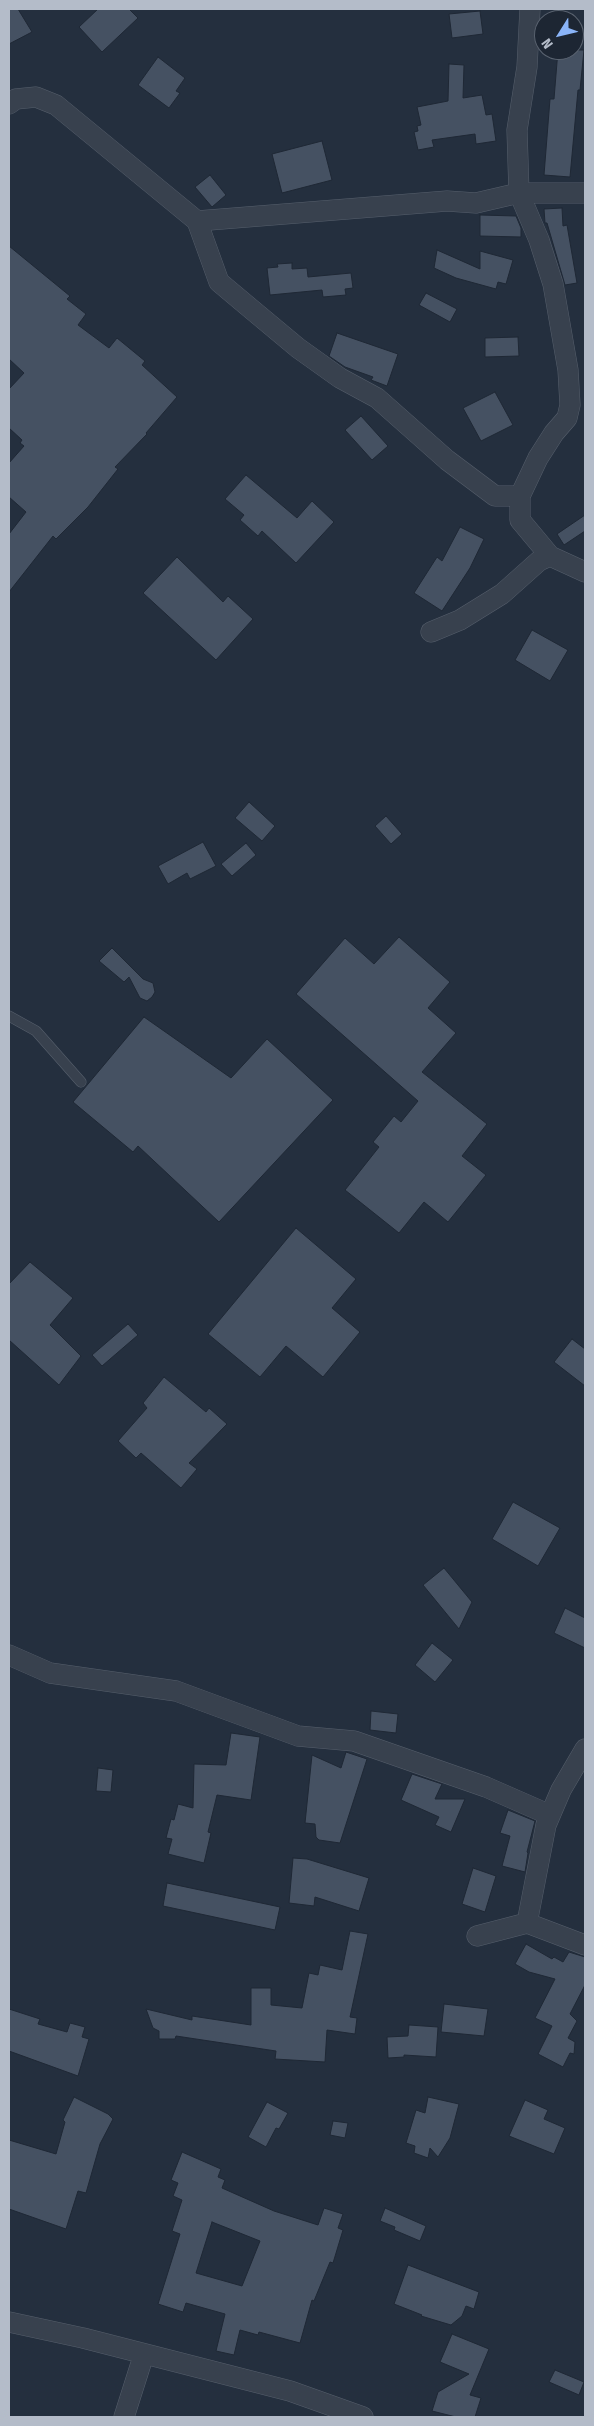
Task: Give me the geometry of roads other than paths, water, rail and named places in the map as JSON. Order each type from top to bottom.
[{"type":"street","points":[[530,9],[527,67],[517,130],[518,193],[539,240],[553,284],[568,370],[570,405],[568,418],[554,433],[538,458],[520,496],[520,520],[550,556],[585,572]]},
{"type":"street","points":[[9,104],[16,100],[36,97],[56,104],[197,221],[219,282],[298,348],[340,378],[377,398],[427,444],[495,496],[520,496]]},
{"type":"street","points":[[197,221],[447,201],[476,203],[518,193],[585,194]]},
{"type":"street","points":[[431,632],[460,620],[502,594],[539,561],[550,556]]},
{"type":"street","points":[[9,1655],[50,1673],[176,1691],[298,1736],[354,1741],[486,1787],[550,1815]]},
{"type":"street","points":[[526,1923],[546,1825],[561,1790],[585,1749]]},
{"type":"street","points":[[477,1936],[526,1923],[585,1945]]},
{"type":"street","points":[[9,2322],[144,2354],[307,2397],[363,2417]]},
{"type":"street","points":[[124,2417],[144,2354]]},
{"type":"street","points":[[307,2397],[314,2417]]},
{"type":"lane","points":[[9,1016],[36,1031],[81,1082]]}]
